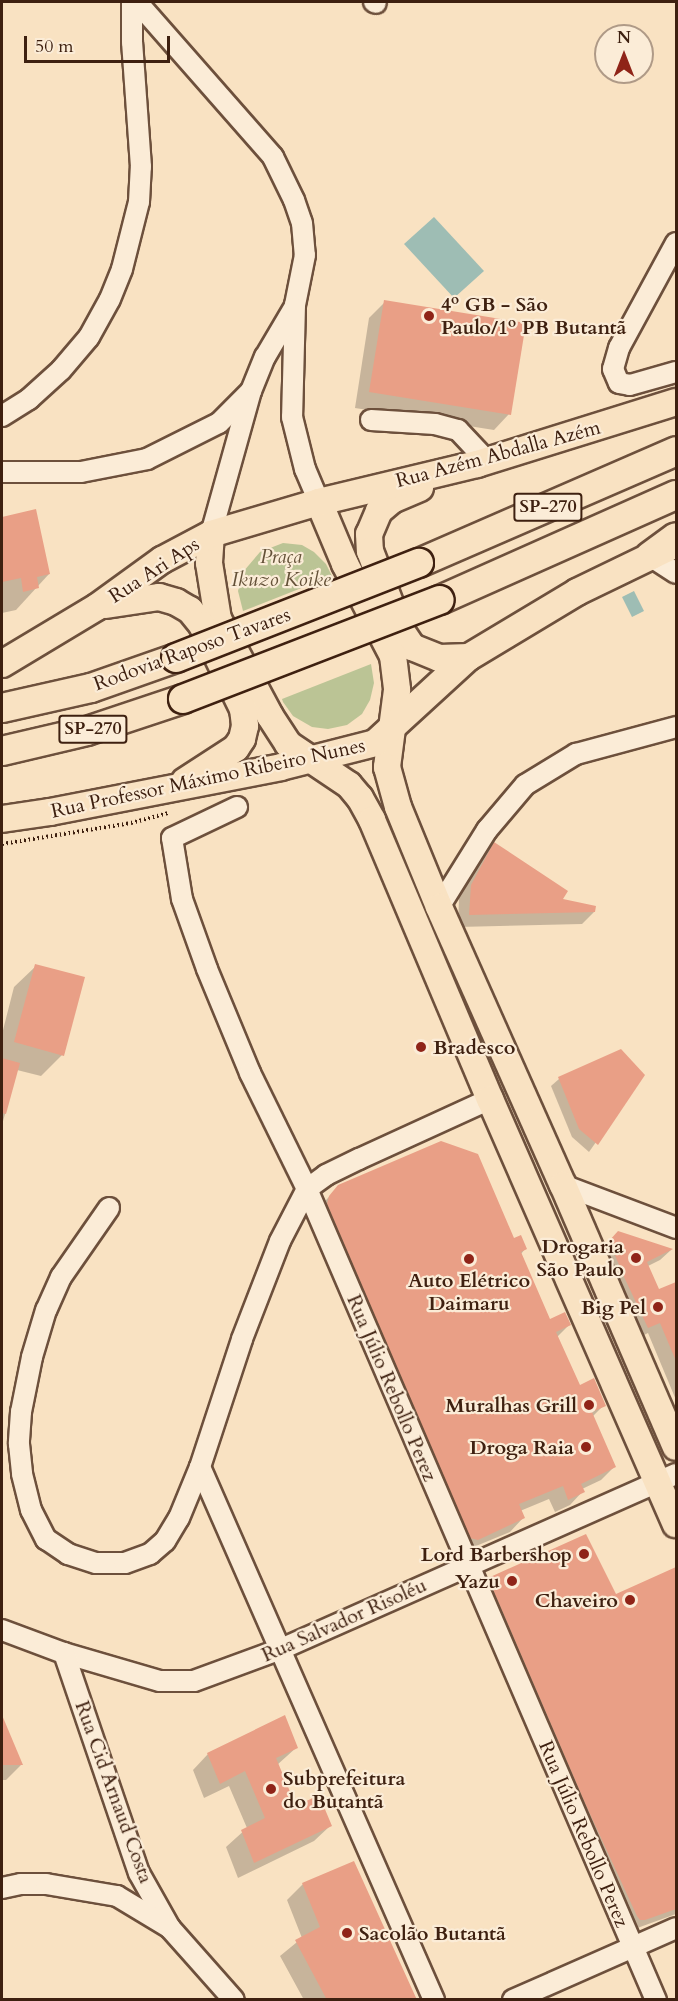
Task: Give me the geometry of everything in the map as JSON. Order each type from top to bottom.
[{"type":"highway","name":"Rodovia Raposo Tavares","points":[[2,708],[91,688],[176,658],[419,563],[676,451]]},
{"type":"highway","name":"SP-270","points":[[2,751],[87,731],[183,699],[440,600],[676,495]]},
{"type":"highway","points":[[650,556],[676,537]]},
{"type":"main road","name":"Rua Azém Abdalla Azém","points":[[319,502],[482,463],[676,402]]},
{"type":"main road","points":[[469,657],[439,658],[412,647],[400,629],[370,551],[369,534],[379,511],[392,500],[482,463]]},
{"type":"main road","name":"Rua Ari Aps","points":[[2,664],[97,608],[162,560],[212,534],[319,502]]},
{"type":"main road","points":[[319,502],[345,564],[393,656],[397,690],[387,767],[393,792],[439,907],[563,1185],[676,1447]]},
{"type":"main road","points":[[212,534],[209,563],[218,619],[288,744],[316,760],[349,785],[360,798],[372,820],[490,1099],[667,1478],[676,1524]]},
{"type":"main road","name":"Rua Professor Máximo Ribeiro Nunes","points":[[2,819],[163,791],[316,760],[375,743],[391,731],[469,657],[577,592],[676,544]]},
{"type":"main road","points":[[97,608],[144,597],[159,597],[176,602],[190,610],[202,626],[243,709],[245,726],[242,739],[236,748],[163,791]]},
{"type":"street","points":[[134,2],[261,142],[286,180],[302,223],[304,255],[295,305],[292,417],[305,469],[319,502]]},
{"type":"street","points":[[2,416],[28,399],[61,370],[89,337],[110,299],[122,269],[139,202],[141,167],[132,42],[134,2]]},
{"type":"street","points":[[676,243],[619,348],[613,369],[620,383],[640,384],[676,372]]},
{"type":"street","points":[[212,534],[251,391],[265,357],[295,305]]},
{"type":"street","points":[[2,472],[81,472],[147,459],[219,423],[251,391]]},
{"type":"street","points":[[371,420],[435,424],[458,430],[482,463]]},
{"type":"street","points":[[650,556],[676,573]]},
{"type":"street","points":[[439,907],[487,830],[525,785],[576,754],[676,727]]},
{"type":"street","points":[[172,838],[237,807]]},
{"type":"street","name":"Rua Júlio Rebollo Perez","points":[[172,838],[182,899],[207,969],[250,1073],[307,1189],[656,2000]]},
{"type":"street","points":[[110,1208],[61,1277],[46,1310],[32,1357],[21,1412],[19,1444],[22,1474],[31,1510],[46,1539],[68,1554],[96,1563],[125,1563],[150,1554],[165,1541],[179,1518],[200,1467],[242,1339],[280,1240],[307,1189],[326,1175],[359,1158],[490,1099]]},
{"type":"street","points":[[563,1185],[676,1228]]},
{"type":"street","points":[[200,1467],[434,2000]]},
{"type":"street","name":"Rua Salvador Risoléu","points":[[2,1630],[64,1653],[160,1681],[177,1682],[210,1676],[280,1649],[667,1478]]},
{"type":"street","name":"Rua Cid Arnaud Costa","points":[[64,1653],[138,1873],[170,1928]]},
{"type":"street","points":[[117,1896],[138,1873]]},
{"type":"street","points":[[2,1888],[21,1884],[46,1884],[117,1896],[170,1928],[234,2000]]},
{"type":"street","points":[[513,2000],[676,1928]]},
{"type":"path","points":[[163,791],[172,838]]},
{"type":"green space","name":"Praça Ikuzo Koike","points":[[283,543],[302,545],[314,552],[326,564],[332,576],[243,611],[238,591],[243,572],[260,552]]},
{"type":"green space","points":[[371,664],[374,683],[370,700],[362,714],[347,725],[328,729],[312,727],[293,716],[283,702],[282,699]]},
{"type":"water","points":[[434,217],[484,271],[454,298],[404,244]]},
{"type":"water","points":[[634,591],[644,611],[632,617],[622,597]]},
{"type":"building","points":[[384,300],[526,323],[511,415],[369,392]]},
{"type":"building","points":[[36,509],[50,574],[37,577],[39,588],[23,592],[21,578],[2,582],[2,517]]},
{"type":"building","points":[[494,842],[568,891],[563,899],[596,906],[595,912],[469,915],[471,885]]},
{"type":"building","points":[[35,964],[85,977],[64,1056],[14,1042]]},
{"type":"building","points":[[621,1049],[645,1075],[598,1145],[579,1129],[558,1077]]},
{"type":"building","points":[[2,1058],[20,1063],[6,1114],[2,1113]]},
{"type":"building","points":[[441,1141],[478,1154],[514,1238],[521,1235],[527,1249],[521,1252],[550,1319],[565,1312],[571,1325],[556,1332],[580,1385],[594,1378],[606,1406],[592,1412],[616,1467],[581,1484],[585,1492],[568,1500],[563,1486],[519,1504],[525,1518],[478,1540],[470,1538],[327,1204],[329,1196],[338,1185]]},
{"type":"building","points":[[618,1231],[673,1249],[647,1262],[659,1289],[676,1282],[676,1361],[660,1323],[648,1328],[625,1279],[609,1241]]},
{"type":"building","points":[[586,1534],[616,1594],[676,1567],[676,1909],[645,1920],[640,1920],[637,1916],[585,1803],[488,1578]]},
{"type":"building","points":[[2,1715],[23,1765],[2,1765]]},
{"type":"building","name":"Subprefeitura do Butantã","points":[[285,1715],[298,1748],[276,1758],[296,1806],[319,1795],[332,1826],[254,1863],[241,1830],[265,1818],[245,1771],[220,1784],[207,1753]]},
{"type":"building","name":"Sacolão Butantã","points":[[354,1861],[417,2000],[327,2000],[295,1940],[320,1927],[302,1883]]},
{"type":"place","name":"4º GB - São Paulo/1º PB Butantã","points":[[429,316]]},
{"type":"place","name":"Bradesco","points":[[421,1047]]},
{"type":"place","name":"Drogaria São Paulo","points":[[636,1258]]},
{"type":"place","name":"Auto Elétrico Daimaru","points":[[469,1259]]},
{"type":"place","name":"Big Pel","points":[[658,1307]]},
{"type":"place","name":"Muralhas Grill","points":[[589,1405]]},
{"type":"place","name":"Droga Raia","points":[[586,1447]]},
{"type":"place","name":"Lord Barbershop","points":[[584,1554]]},
{"type":"place","name":"Yazu","points":[[512,1581]]},
{"type":"place","name":"Chaveiro","points":[[630,1600]]},
{"type":"place","name":"Subprefeitura do Butantã","points":[[271,1789]]},
{"type":"place","name":"Sacolão Butantã","points":[[347,1933]]}]
